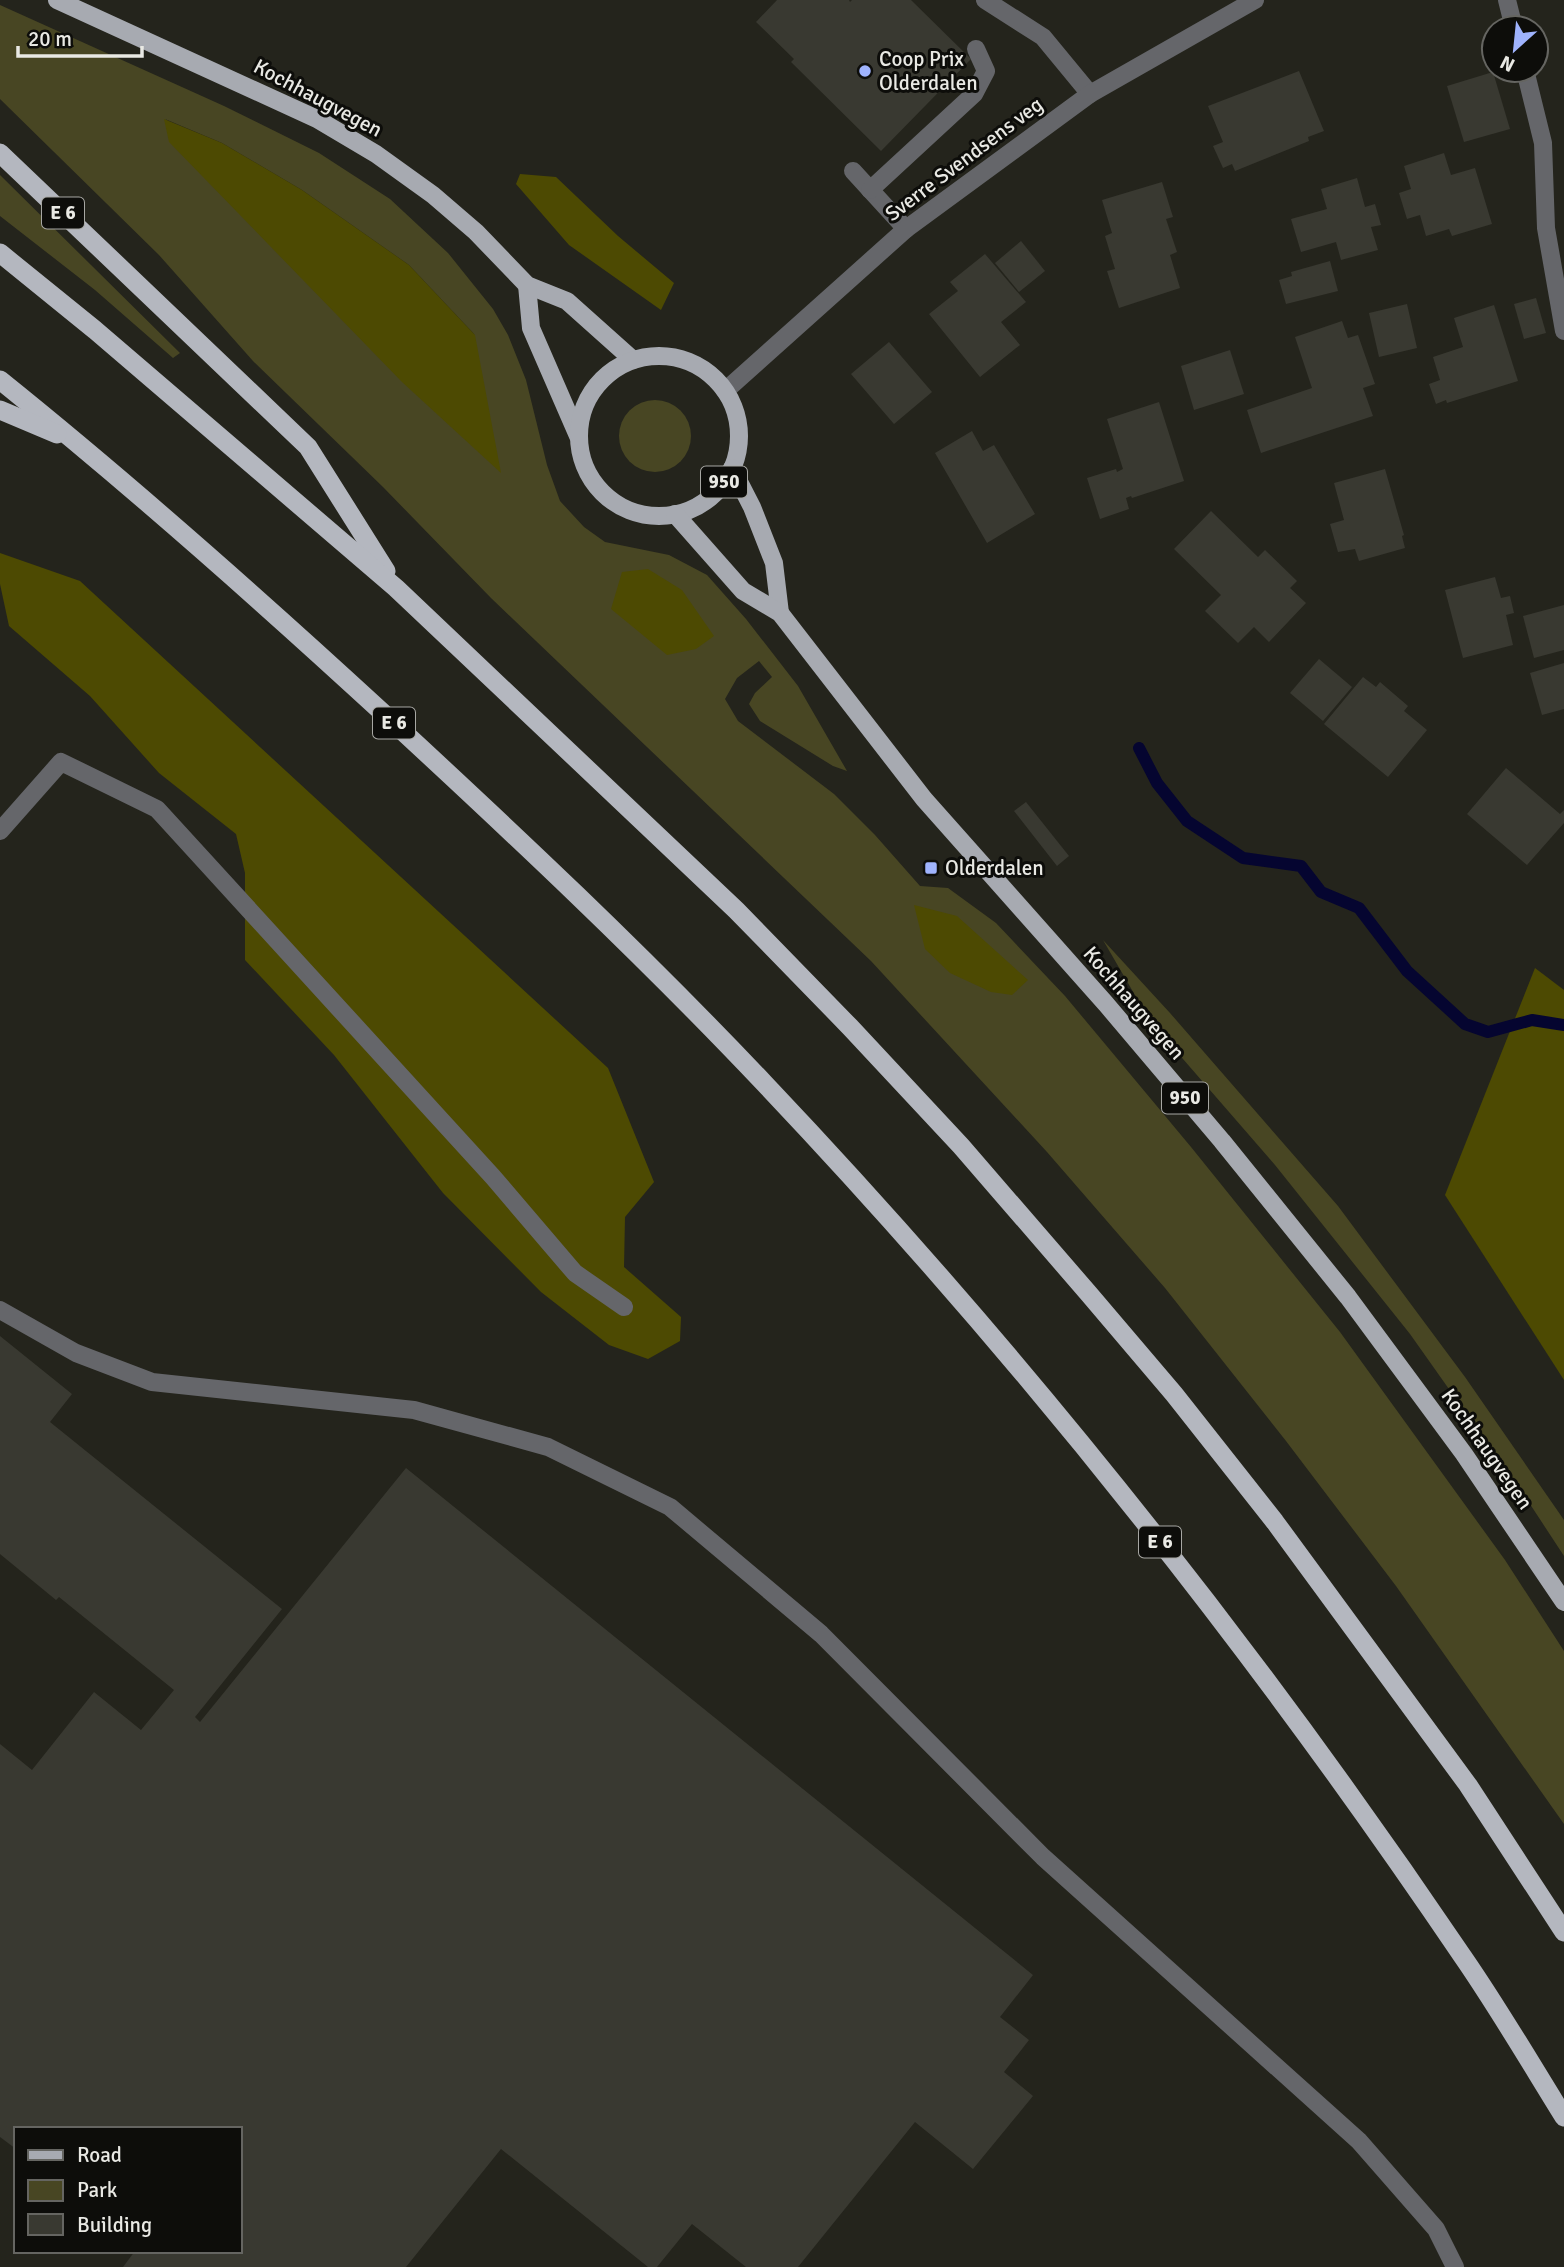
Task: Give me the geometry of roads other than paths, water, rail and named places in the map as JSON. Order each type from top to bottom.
[{"type":"highway","name":"E 6","points":[[0,153],[308,447],[396,588]]},
{"type":"highway","name":"E 6","points":[[0,253],[95,330],[396,588],[736,910],[961,1146],[1174,1394],[1275,1522],[1468,1785],[1564,1931]]},
{"type":"highway","name":"E 6","points":[[0,380],[228,571],[506,826],[631,947],[763,1082],[890,1221],[1082,1445],[1249,1657],[1360,1808],[1460,1952],[1564,2117]]},
{"type":"highway","name":"E 6","points":[[0,410],[79,444]]},
{"type":"main road","name":"Kochhaugvegen","points":[[57,0],[317,119],[376,153],[442,202],[476,232],[527,285],[567,301],[633,360]]},
{"type":"main road","name":"950","points":[[527,285],[531,328],[578,436],[582,459],[592,481],[608,498],[628,510],[651,516],[693,509],[722,485],[732,468],[738,449],[739,429],[734,409],[725,391],[711,376],[694,364],[674,357],[653,356],[633,360],[611,372],[593,390],[582,412],[578,436]]},
{"type":"main road","name":"950","points":[[732,468],[752,507],[774,563],[780,613]]},
{"type":"main road","name":"Kochhaugvegen","points":[[675,514],[743,591],[780,613],[924,799],[1106,1004],[1222,1141],[1348,1297],[1464,1454],[1564,1602]]},
{"type":"street","points":[[985,0],[1042,37],[1090,94]]},
{"type":"street","name":"Sverre Svendsens veg","points":[[725,391],[906,229],[1090,94],[1255,0]]},
{"type":"street","points":[[870,190],[974,94],[986,71],[976,49]]},
{"type":"street","points":[[1528,84],[1543,143],[1546,228],[1564,331]]},
{"type":"street","points":[[853,171],[906,229]]},
{"type":"street","points":[[0,831],[61,762],[157,809],[484,1167],[575,1273],[624,1307]]},
{"type":"street","points":[[0,1310],[76,1353],[152,1382],[414,1410],[548,1447],[670,1507],[821,1634],[1042,1857],[1359,2141],[1436,2229],[1455,2267]]},
{"type":"waterway","points":[[1139,748],[1157,783],[1187,821],[1243,858],[1301,866],[1321,892],[1359,908],[1407,971],[1465,1024],[1488,1032],[1532,1020],[1564,1025]]},
{"type":"place","name":"Coop Prix Olderdalen","points":[[865,71]]},
{"type":"place","name":"Olderdalen","points":[[931,868]]}]
